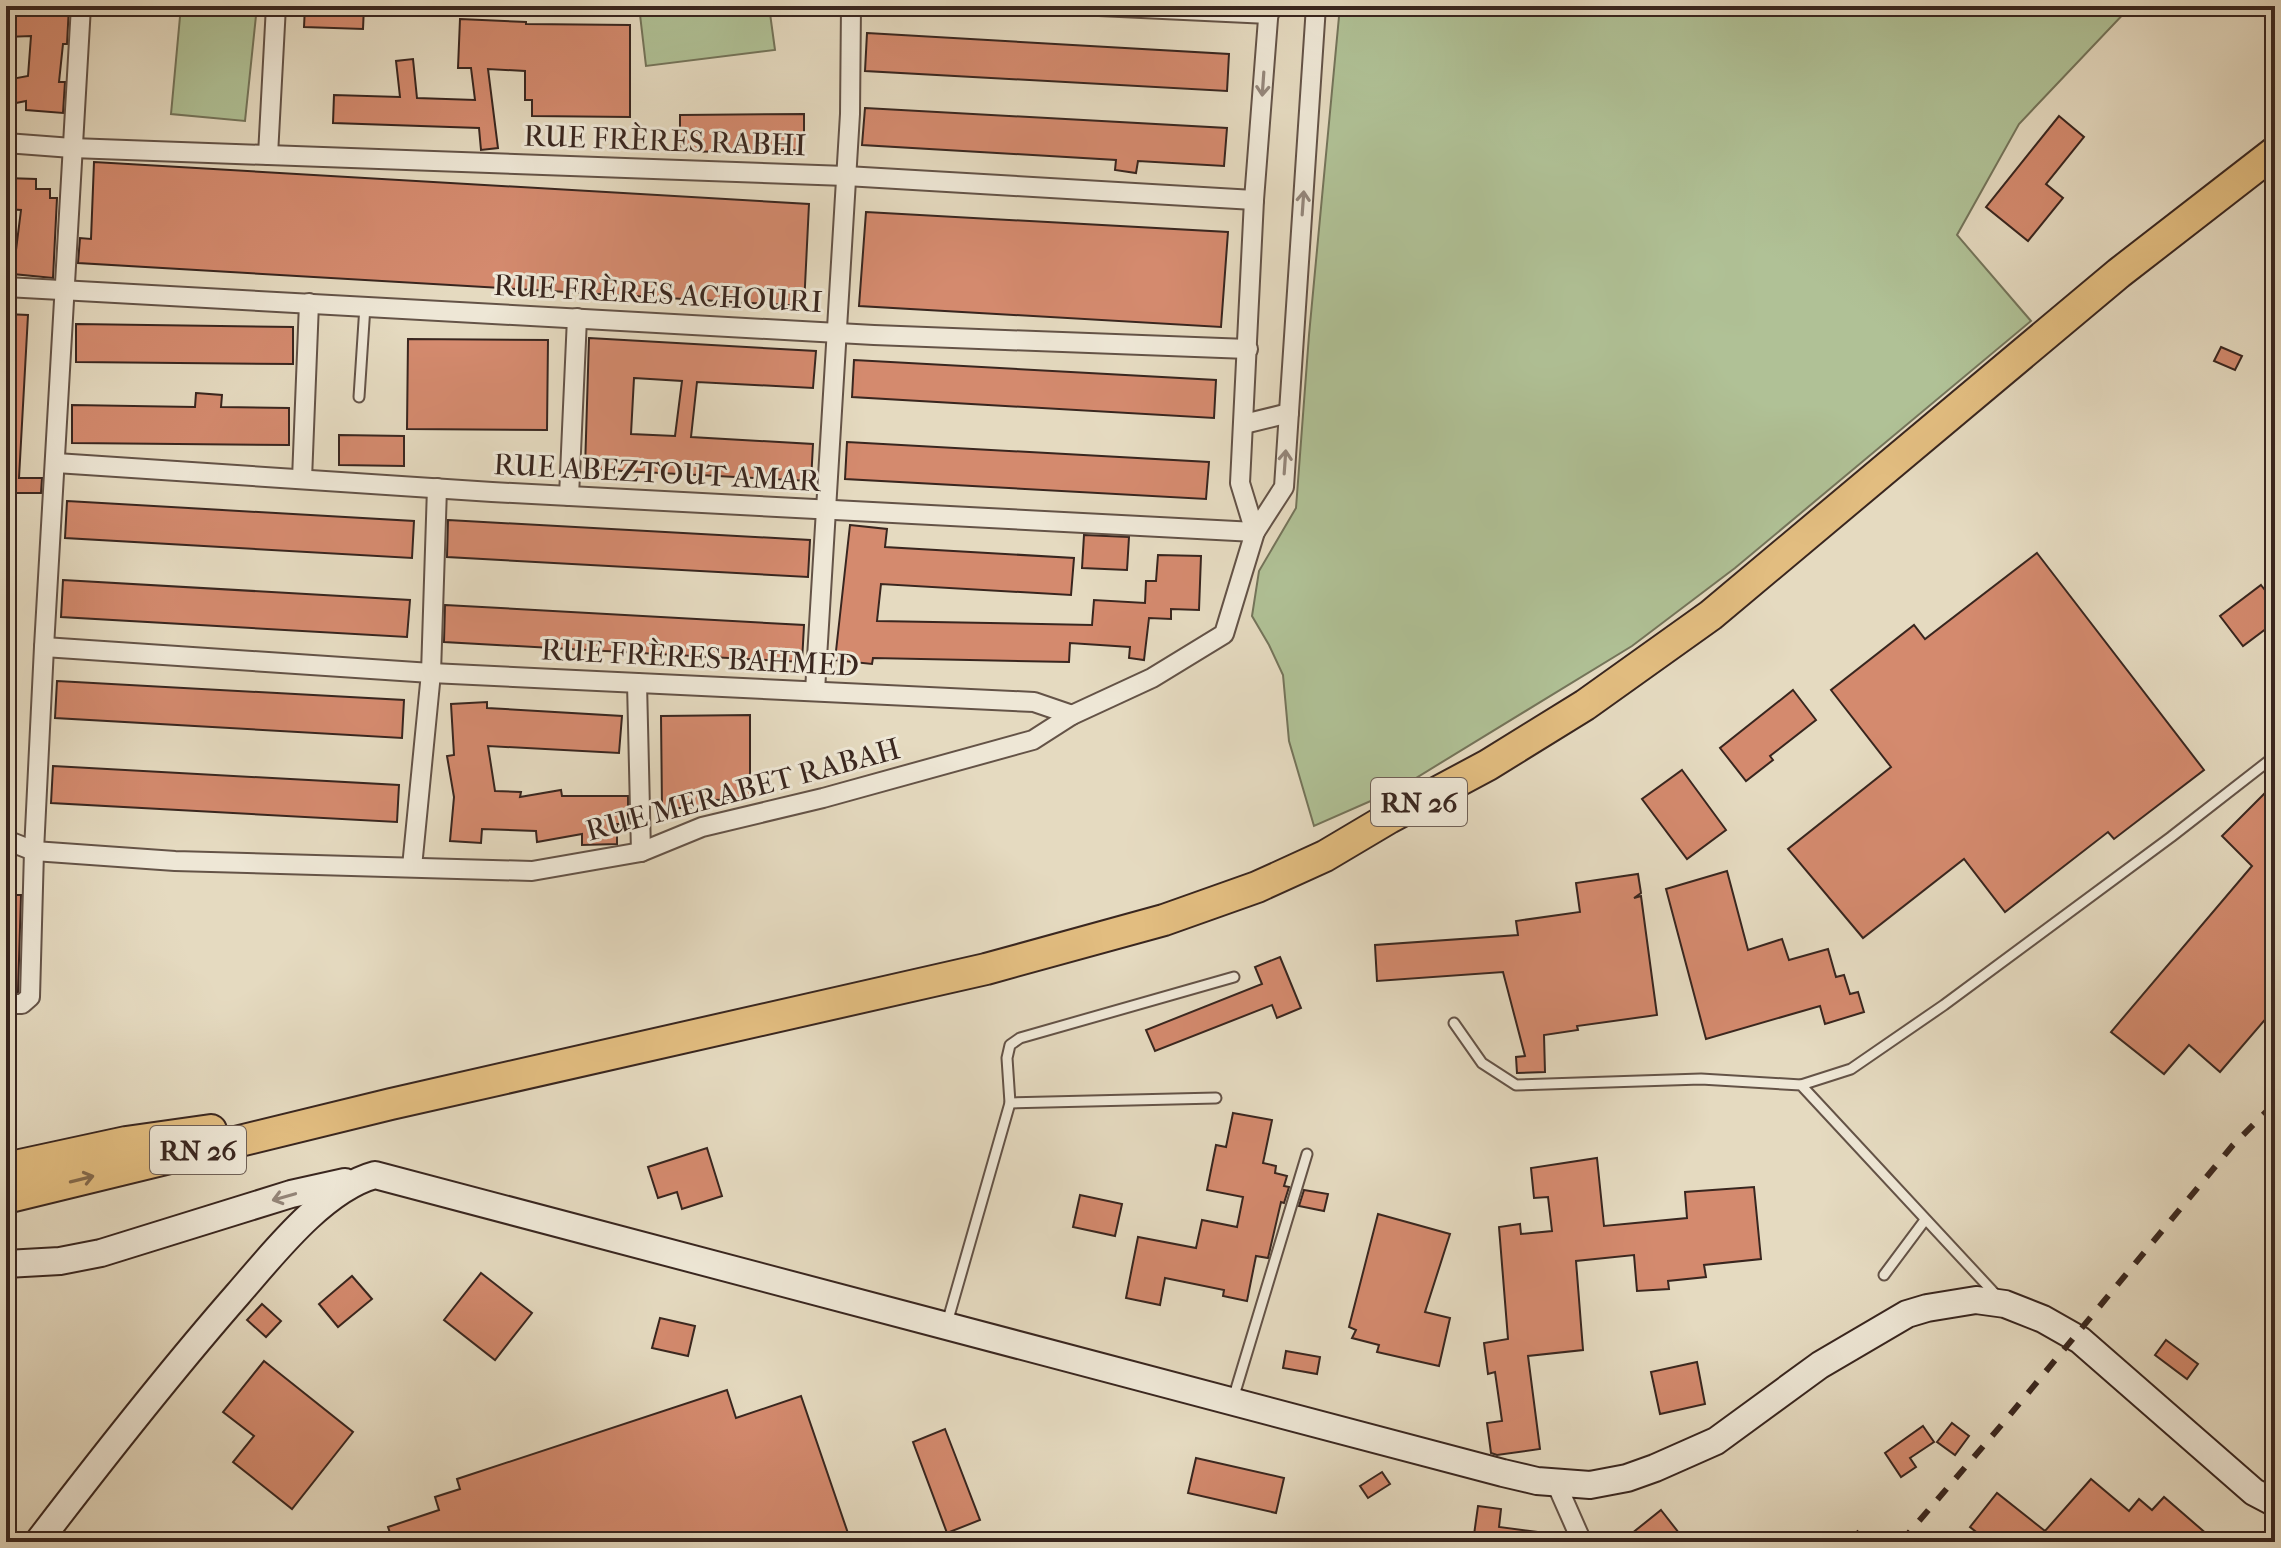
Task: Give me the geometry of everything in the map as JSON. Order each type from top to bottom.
[{"type":"main road","name":"RN 26","points":[[6,1198],[391,1104],[1000,966],[1164,920],[1257,887],[1325,856],[1488,765],[1561,720],[1711,615],[2119,273],[2275,152]]},
{"type":"main road","name":"RN 26","points":[[6,1168],[126,1142],[391,1104]]},
{"type":"main road","points":[[6,1264],[60,1261],[101,1253],[291,1194],[375,1175],[1503,1473],[1556,1483],[1590,1485],[1627,1478],[1716,1441],[1820,1365],[1907,1314],[1976,1300],[2005,1304],[2043,1319],[2080,1340],[2254,1492],[2275,1503]]},
{"type":"main road","points":[[38,1542],[174,1366],[287,1237],[320,1207],[360,1179]]},
{"type":"street","points":[[14,1004],[30,997],[44,647],[81,6]]},
{"type":"street","points":[[268,155],[276,6]]},
{"type":"street","points":[[815,691],[850,114],[851,6]]},
{"type":"street","points":[[1099,6],[1269,10],[1254,200],[1240,483],[1255,532]]},
{"type":"street","points":[[1072,715],[1152,678],[1224,634],[1255,532],[1284,487],[1316,6]]},
{"type":"street","name":"RUE FRÈRES RABHI","points":[[6,143],[72,148],[846,176],[1254,200]]},
{"type":"street","name":"RUE FRÈRES ACHOURI","points":[[6,287],[837,332],[1248,349]]},
{"type":"street","points":[[302,479],[309,303]]},
{"type":"street","points":[[569,496],[577,318]]},
{"type":"street","points":[[1244,424],[1289,413]]},
{"type":"street","name":"RUE ABEZTOUT AMAR","points":[[56,463],[842,512],[1255,532]]},
{"type":"street","points":[[412,867],[431,673],[437,488]]},
{"type":"street","name":"RUE FRÈRES BAHMED","points":[[44,647],[431,673],[1034,702],[1072,715]]},
{"type":"street","points":[[637,683],[641,852]]},
{"type":"street","name":"RUE MERABET RABAH","points":[[6,840],[34,851],[175,861],[532,871],[641,852],[702,827],[823,798],[1033,740],[1072,715]]},
{"type":"street","points":[[1556,1483],[1582,1542]]},
{"type":"lane","points":[[359,397],[365,306]]},
{"type":"lane","points":[[1454,1023],[1482,1063],[1516,1085],[1701,1079],[1801,1085],[1851,1069],[1944,1005],[2275,756]]},
{"type":"lane","points":[[946,1326],[1010,1103],[1007,1058],[1010,1045],[1020,1038],[1234,977]]},
{"type":"lane","points":[[1801,1085],[2005,1304]]},
{"type":"lane","points":[[1010,1103],[1216,1098]]},
{"type":"lane","points":[[1232,1402],[1307,1154]]},
{"type":"lane","points":[[1884,1275],[1925,1220]]},
{"type":"green space","points":[[181,6],[257,6],[245,121],[171,114]]},
{"type":"green space","points":[[639,6],[769,6],[775,50],[646,66]]},
{"type":"green space","points":[[1340,6],[2131,6],[2019,124],[1957,235],[2031,321],[1735,568],[1632,646],[1398,789],[1314,826],[1289,741],[1283,675],[1252,616],[1259,571],[1296,508]]},
{"type":"building","points":[[6,6],[69,6],[67,44],[63,44],[59,82],[65,82],[63,113],[26,110],[26,101],[6,105],[6,80],[28,76],[31,36],[6,37]]},
{"type":"building","points":[[305,6],[364,6],[363,29],[304,27]]},
{"type":"building","points":[[460,19],[526,24],[630,25],[630,117],[532,116],[532,100],[525,100],[525,71],[488,69],[498,148],[481,150],[479,128],[333,123],[334,95],[400,97],[396,61],[413,59],[417,98],[475,100],[471,68],[458,68]]},
{"type":"building","points":[[867,33],[1229,54],[1227,91],[865,71]]},
{"type":"building","points":[[865,108],[1227,128],[1224,166],[1138,161],[1136,173],[1115,170],[1116,160],[862,145]]},
{"type":"building","points":[[804,114],[804,150],[680,152],[680,115]]},
{"type":"building","points":[[2059,116],[2084,137],[2046,184],[2063,198],[2028,241],[1986,207]]},
{"type":"building","points":[[94,162],[809,204],[804,306],[78,263],[80,238],[91,239]]},
{"type":"building","points":[[6,178],[36,179],[36,189],[50,189],[50,198],[57,198],[53,278],[13,274],[21,210],[6,209]]},
{"type":"building","points":[[866,212],[1228,232],[1221,327],[859,306]]},
{"type":"building","points":[[6,314],[28,315],[19,478],[42,478],[41,493],[6,493]]},
{"type":"building","points":[[76,324],[293,327],[293,364],[76,362]]},
{"type":"building","points":[[589,338],[816,351],[813,388],[697,382],[691,437],[813,444],[811,481],[585,469]],"holes":[[[634,378],[682,381],[675,436],[631,434]]]},
{"type":"building","points":[[408,339],[548,340],[547,430],[407,429]]},
{"type":"building","points":[[2221,347],[2242,356],[2235,370],[2214,361]]},
{"type":"building","points":[[854,360],[1216,380],[1214,418],[852,397]]},
{"type":"building","points":[[196,393],[222,395],[221,407],[289,408],[289,445],[72,443],[72,405],[195,407]]},
{"type":"building","points":[[339,435],[404,436],[404,466],[339,465]]},
{"type":"building","points":[[847,442],[1209,462],[1206,499],[845,479]]},
{"type":"building","points":[[67,501],[414,521],[412,558],[65,538]]},
{"type":"building","points":[[448,520],[810,540],[808,577],[447,557]]},
{"type":"building","points":[[850,525],[887,529],[885,547],[1074,558],[1071,595],[881,584],[877,621],[1092,625],[1094,600],[1145,603],[1146,581],[1156,581],[1158,555],[1201,556],[1199,610],[1171,609],[1171,619],[1149,618],[1144,660],[1129,658],[1130,647],[1070,643],[1069,662],[873,658],[872,664],[835,660]]},
{"type":"building","points":[[1084,535],[1129,537],[1127,570],[1082,568]]},
{"type":"building","points":[[2037,553],[2204,770],[2114,839],[2108,832],[2005,912],[1964,859],[1863,938],[1788,849],[1891,767],[1831,690],[1914,625],[1925,639]]},
{"type":"building","points":[[63,580],[410,600],[407,637],[61,617]]},
{"type":"building","points":[[2261,585],[2275,603],[2275,622],[2243,646],[2220,616]]},
{"type":"building","points":[[445,605],[804,625],[802,662],[444,642]]},
{"type":"building","points":[[57,681],[404,700],[402,738],[55,718]]},
{"type":"building","points":[[1793,690],[1816,720],[1770,756],[1773,760],[1746,781],[1720,748]]},
{"type":"building","points":[[487,702],[487,708],[622,716],[619,753],[488,746],[495,791],[521,792],[520,797],[561,790],[562,796],[628,796],[628,824],[617,824],[617,844],[582,845],[582,834],[537,842],[536,831],[482,829],[481,843],[450,841],[454,797],[447,756],[454,755],[451,704]]},
{"type":"building","points":[[750,715],[750,799],[711,800],[707,808],[662,808],[661,716]]},
{"type":"building","points":[[53,766],[399,785],[397,822],[51,803]]},
{"type":"building","points":[[1682,770],[1726,830],[1687,859],[1642,799]]},
{"type":"building","points":[[2275,783],[2275,1008],[2220,1072],[2189,1045],[2164,1074],[2111,1032],[2252,866],[2222,836]]},
{"type":"building","points":[[1727,871],[1748,950],[1782,939],[1789,960],[1828,949],[1836,977],[1844,975],[1850,994],[1858,992],[1864,1012],[1825,1024],[1820,1006],[1706,1039],[1666,889]]},
{"type":"building","points":[[1638,874],[1641,893],[1634,898],[1641,896],[1657,1015],[1577,1026],[1578,1030],[1544,1035],[1545,1072],[1517,1073],[1516,1057],[1525,1056],[1503,972],[1377,981],[1375,945],[1518,935],[1516,921],[1580,912],[1576,883]]},
{"type":"building","points":[[6,895],[21,895],[18,992],[6,992]]},
{"type":"building","points":[[1280,957],[1301,1008],[1277,1018],[1272,1005],[1155,1051],[1146,1030],[1262,984],[1255,967]]},
{"type":"building","points":[[1233,1113],[1272,1120],[1263,1163],[1276,1166],[1275,1173],[1287,1176],[1284,1186],[1289,1187],[1284,1203],[1281,1202],[1268,1258],[1256,1256],[1247,1301],[1223,1296],[1224,1290],[1165,1278],[1160,1305],[1126,1298],[1138,1237],[1196,1248],[1202,1220],[1237,1227],[1243,1197],[1207,1190],[1216,1145],[1226,1147]]},
{"type":"building","points":[[707,1148],[722,1196],[682,1209],[677,1192],[658,1198],[648,1167]]},
{"type":"building","points":[[1597,1158],[1604,1226],[1687,1218],[1685,1192],[1754,1187],[1761,1259],[1704,1265],[1706,1277],[1668,1281],[1669,1289],[1637,1291],[1634,1255],[1576,1261],[1583,1350],[1528,1356],[1540,1449],[1497,1455],[1491,1453],[1487,1423],[1502,1421],[1495,1372],[1488,1374],[1484,1343],[1508,1339],[1499,1227],[1520,1224],[1521,1234],[1552,1231],[1548,1197],[1534,1198],[1531,1168]]},
{"type":"building","points":[[1304,1190],[1328,1194],[1324,1211],[1299,1206]]},
{"type":"building","points":[[1080,1195],[1122,1204],[1115,1236],[1073,1227]]},
{"type":"building","points":[[1378,1214],[1450,1234],[1425,1312],[1450,1318],[1439,1366],[1377,1352],[1379,1345],[1352,1338],[1356,1330],[1349,1327]]},
{"type":"building","points":[[481,1273],[532,1313],[495,1360],[444,1320]]},
{"type":"building","points":[[352,1276],[372,1299],[338,1327],[319,1304]]},
{"type":"building","points":[[262,1304],[281,1321],[266,1337],[247,1320]]},
{"type":"building","points":[[660,1318],[695,1326],[688,1356],[652,1348]]},
{"type":"building","points":[[2166,1340],[2198,1364],[2187,1379],[2155,1355]]},
{"type":"building","points":[[1286,1351],[1320,1357],[1317,1374],[1283,1368]]},
{"type":"building","points":[[264,1361],[353,1432],[292,1509],[233,1462],[254,1436],[223,1412]]},
{"type":"building","points":[[1697,1362],[1705,1404],[1660,1414],[1651,1372]]},
{"type":"building","points":[[727,1390],[736,1418],[801,1396],[851,1542],[393,1542],[388,1527],[439,1510],[435,1497],[460,1489],[457,1479]]},
{"type":"building","points":[[1952,1423],[1969,1436],[1955,1455],[1937,1442]]},
{"type":"building","points":[[1923,1426],[1934,1442],[1910,1458],[1916,1467],[1901,1477],[1885,1453]]},
{"type":"building","points":[[945,1429],[980,1520],[947,1533],[913,1442]]},
{"type":"building","points":[[1196,1458],[1284,1478],[1276,1513],[1188,1493]]},
{"type":"building","points":[[1382,1472],[1390,1484],[1368,1498],[1360,1486]]},
{"type":"building","points":[[2091,1479],[2129,1511],[2139,1499],[2152,1510],[2164,1497],[2216,1542],[1989,1542],[1970,1527],[1997,1493],[2045,1531]]},
{"type":"building","points":[[1478,1506],[1501,1509],[1499,1527],[1537,1532],[1537,1542],[1473,1542]]},
{"type":"building","points":[[1661,1510],[1686,1542],[1621,1542]]},
{"type":"railway","points":[[1901,1542],[2233,1145],[2275,1103]]},
{"type":"railway","points":[[1850,1542],[1866,1525]]},
{"type":"railway","points":[[1879,1542],[1893,1531]]}]
